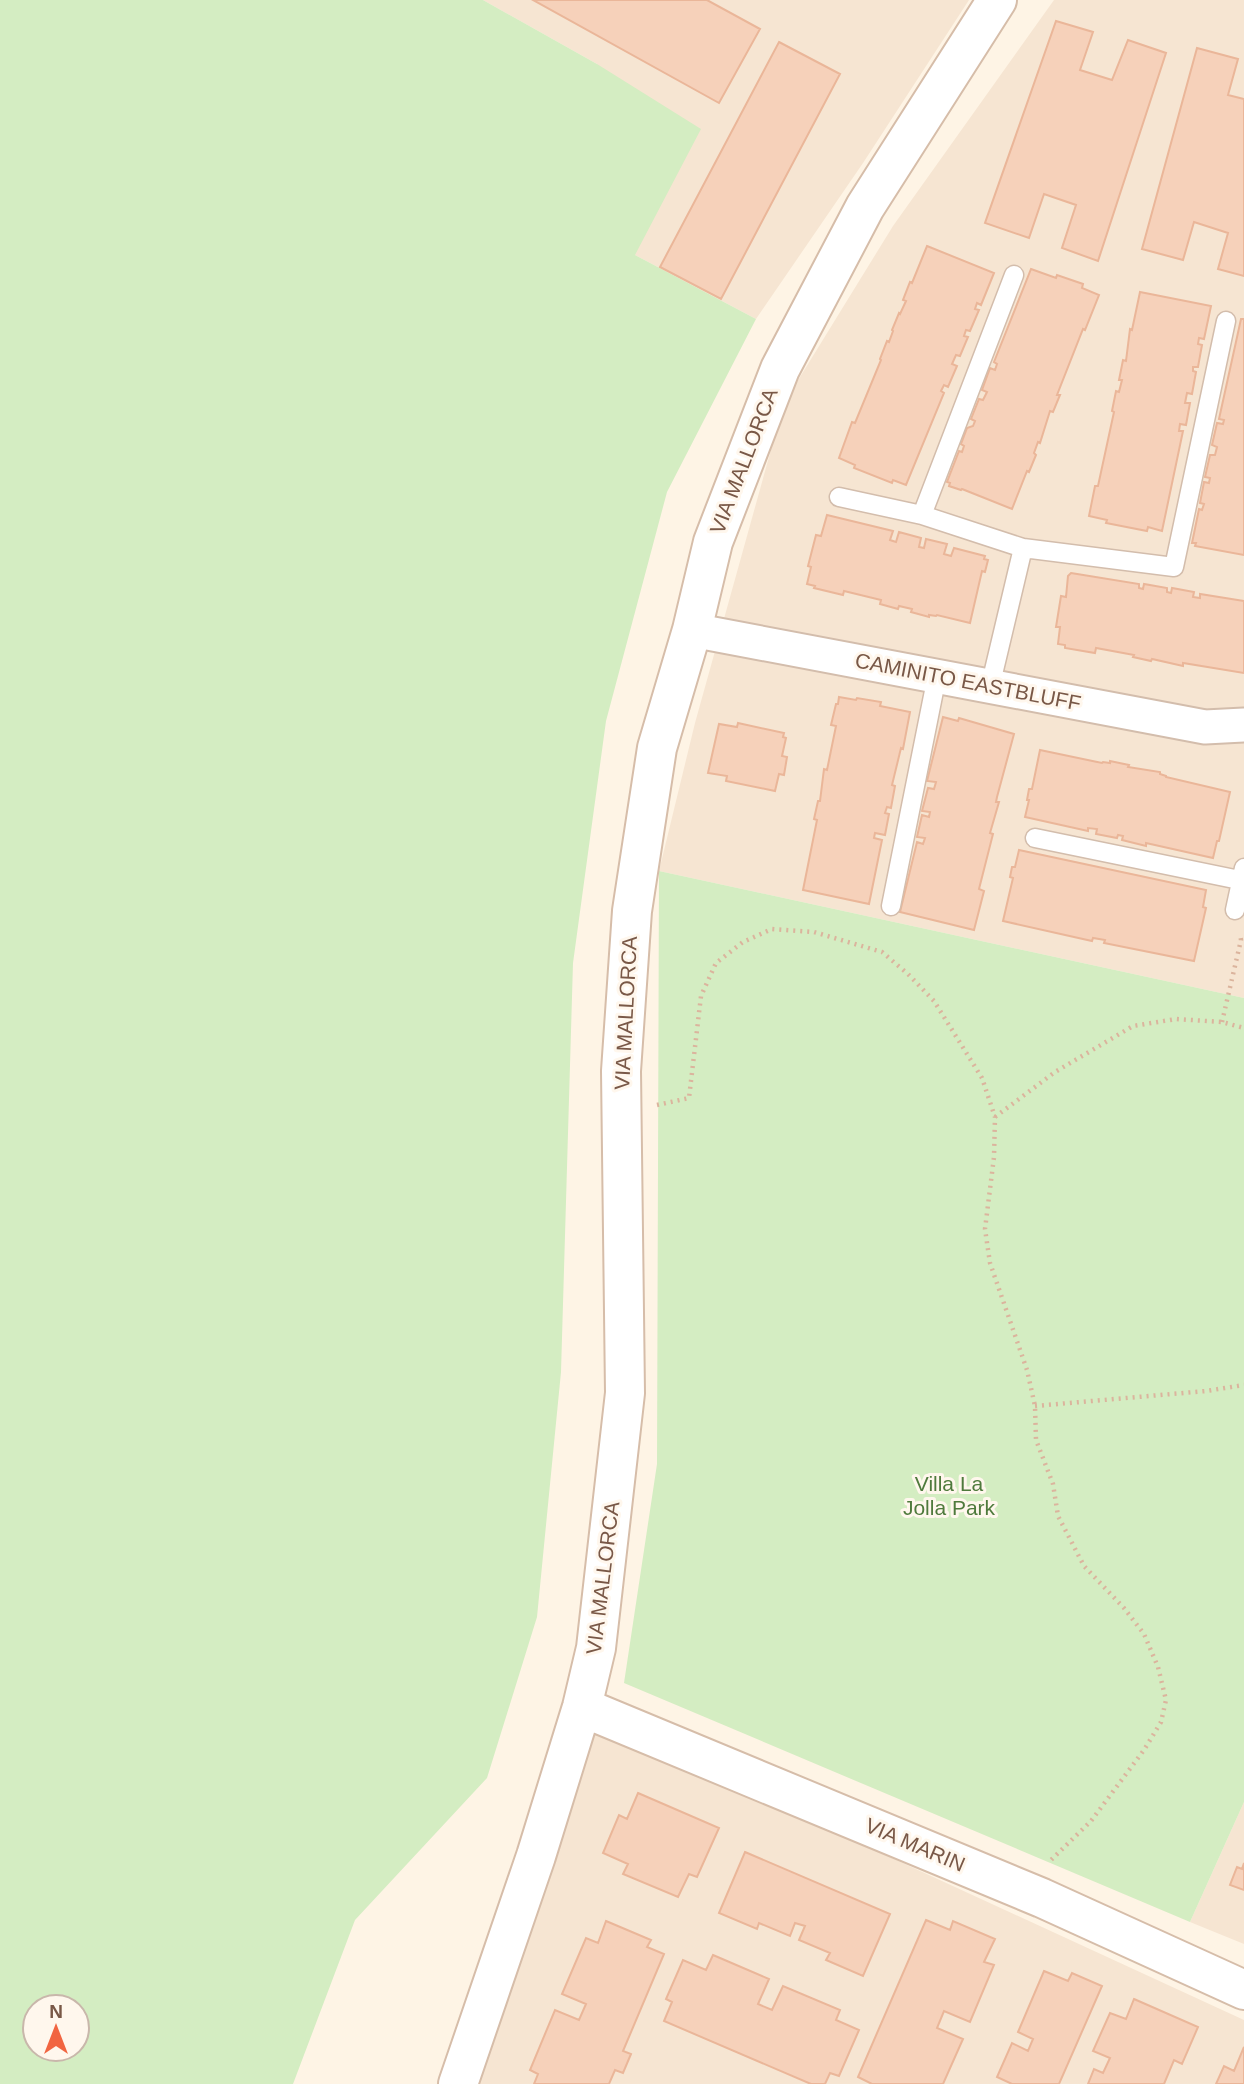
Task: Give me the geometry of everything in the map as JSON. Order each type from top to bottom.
[{"type":"street","name":"VIA MALLORCA","points":[[458,2084],[536,1856],[582,1707],[596,1648],[625,1393],[621,1071],[632,911],[657,748],[692,630],[713,542],[780,369],[865,207],[997,0]]},
{"type":"street","name":"CAMINITO EASTBLUFF","points":[[692,630],[1205,727],[1244,725]]},
{"type":"street","name":"VIA MARIN","points":[[582,1707],[1042,1898],[1244,1990]]},
{"type":"lane","points":[[922,515],[1014,275]]},
{"type":"lane","points":[[839,496],[922,515],[1023,548],[1174,567],[1226,321]]},
{"type":"lane","points":[[990,687],[1023,548]]},
{"type":"lane","points":[[891,906],[937,676]]},
{"type":"lane","points":[[1035,838],[1243,876],[1235,910]]},
{"type":"path","points":[[1222,1022],[1241,940],[1235,910]]},
{"type":"path","points":[[621,1107],[654,1105],[690,1098],[701,996],[716,963],[743,942],[772,929],[814,932],[882,952],[934,1001],[982,1078],[995,1117],[994,1157],[985,1229],[990,1263],[1027,1370],[1035,1406],[1036,1440],[1052,1484],[1058,1516],[1084,1566],[1124,1608],[1144,1634],[1158,1667],[1166,1700],[1161,1721],[1144,1750],[1091,1821],[1049,1863],[1042,1898]]},
{"type":"path","points":[[995,1117],[1055,1072],[1133,1026],[1176,1019],[1222,1022],[1244,1028]]},
{"type":"path","points":[[1035,1406],[1206,1391],[1244,1385]]},
{"type":"shaded area","points":[[483,0],[969,0],[863,163],[756,319],[635,255],[597,64]]},
{"type":"shaded area","points":[[1054,0],[1244,0],[1244,998],[659,871],[695,723],[784,403],[893,226]]},
{"type":"shaded area","points":[[592,1720],[1244,2020],[1244,2084],[475,2084]]},
{"type":"shaded area","points":[[1244,1802],[1244,1944],[1190,1922]]},
{"type":"green space","points":[[0,0],[483,0],[597,64],[701,129],[635,255],[756,319],[667,492],[606,721],[573,963],[561,1372],[537,1617],[487,1778],[355,1920],[293,2084],[0,2084]]},
{"type":"green space","name":"Villa La Jolla Park","points":[[659,871],[1244,998],[1244,1802],[1190,1922],[624,1683],[657,1464]]},
{"type":"building","points":[[533,0],[707,0],[760,29],[719,103]]},
{"type":"building","points":[[1056,21],[1093,32],[1080,70],[1112,80],[1128,40],[1166,53],[1098,261],[1062,248],[1076,205],[1044,194],[1029,238],[985,223]]},
{"type":"building","points":[[779,42],[840,74],[721,299],[660,267]]},
{"type":"building","points":[[1197,48],[1238,59],[1228,95],[1244,99],[1244,276],[1218,269],[1228,233],[1194,222],[1183,260],[1142,249]]},
{"type":"building","points":[[927,246],[994,273],[981,305],[977,303],[975,309],[979,310],[970,331],[966,330],[964,336],[968,337],[960,356],[956,355],[952,364],[957,366],[948,387],[944,385],[941,391],[944,393],[906,485],[893,480],[892,483],[854,468],[855,465],[839,458]]},
{"type":"building","points":[[1031,269],[1083,284],[1082,288],[1099,295],[1012,509],[949,486],[950,483],[947,482],[959,451],[962,452],[964,446],[961,444],[967,428],[973,426],[975,421],[971,419],[979,399],[983,400],[987,392],[982,390],[990,368],[995,370],[997,364],[994,362]]},
{"type":"building","points":[[1140,292],[1211,306],[1204,339],[1199,338],[1198,344],[1202,345],[1198,367],[1193,367],[1196,372],[1192,394],[1187,393],[1185,403],[1190,403],[1186,425],[1180,424],[1179,431],[1183,431],[1162,531],[1148,527],[1147,531],[1106,523],[1107,520],[1089,516],[1095,486],[1098,486],[1116,391],[1119,392],[1122,380],[1119,380],[1123,360],[1126,361],[1130,329],[1132,330]]},
{"type":"building","points":[[1241,319],[1244,319],[1244,555],[1195,546],[1196,543],[1192,543],[1199,509],[1202,510],[1204,504],[1200,503],[1204,482],[1209,483],[1210,478],[1205,477],[1210,455],[1215,455],[1217,447],[1212,445],[1217,423],[1223,424],[1224,420],[1219,419]]},
{"type":"building","points":[[827,515],[893,531],[890,540],[896,542],[899,532],[921,538],[919,547],[924,548],[926,539],[947,544],[944,554],[951,556],[954,548],[985,556],[984,559],[988,560],[985,572],[982,571],[970,623],[937,615],[929,617],[911,612],[912,609],[899,606],[898,609],[880,604],[881,600],[844,591],[843,595],[807,584],[811,567],[808,566],[816,535],[821,536]]},
{"type":"building","points":[[1071,573],[1139,584],[1139,588],[1143,589],[1144,584],[1167,588],[1167,592],[1171,593],[1172,588],[1194,592],[1193,597],[1200,598],[1200,594],[1244,601],[1244,673],[1183,663],[1183,666],[1152,659],[1151,661],[1096,648],[1095,653],[1065,648],[1065,645],[1058,644],[1060,627],[1056,627],[1061,596],[1066,597],[1068,576]]},
{"type":"building","points":[[839,697],[881,702],[880,706],[910,712],[892,785],[895,786],[891,808],[887,807],[885,813],[889,814],[885,835],[875,833],[874,838],[882,840],[869,904],[803,890],[824,769],[827,770],[836,726],[831,725]]},
{"type":"building","points":[[943,717],[958,721],[959,718],[1014,734],[997,797],[996,802],[999,802],[990,833],[993,834],[979,889],[984,891],[974,930],[900,912],[917,842],[923,844],[925,838],[917,837],[922,815],[929,817],[930,812],[922,811],[928,788],[934,789],[936,782],[927,781]]},
{"type":"building","points":[[738,723],[784,733],[783,737],[786,738],[782,756],[787,757],[784,775],[779,774],[775,791],[726,781],[727,776],[708,773],[719,724],[737,727]]},
{"type":"building","points":[[1040,750],[1102,763],[1110,761],[1129,765],[1128,767],[1160,772],[1166,777],[1230,792],[1213,858],[1146,843],[1146,846],[1122,840],[1123,836],[1118,835],[1117,838],[1096,834],[1097,829],[1088,828],[1088,831],[1025,817],[1029,789],[1032,789]]},
{"type":"building","points":[[1019,850],[1206,890],[1203,907],[1206,908],[1194,961],[1104,943],[1105,940],[1093,938],[1092,941],[1003,921],[1013,878],[1010,877],[1012,867],[1015,867]]},
{"type":"building","points":[[638,1793],[719,1828],[697,1877],[689,1874],[678,1897],[623,1874],[628,1864],[603,1853],[619,1815],[627,1819]]},
{"type":"building","points":[[745,1852],[890,1914],[863,1976],[826,1960],[830,1953],[799,1940],[805,1926],[795,1923],[790,1936],[759,1923],[757,1929],[719,1913]]},
{"type":"building","points":[[1244,1863],[1244,1890],[1230,1885],[1237,1867],[1242,1869]]},
{"type":"building","points":[[926,1920],[950,1930],[953,1921],[995,1939],[984,1962],[994,1965],[970,2022],[944,2011],[937,2028],[963,2039],[943,2084],[872,2084],[858,2077]]},
{"type":"building","points":[[606,1921],[651,1940],[647,1947],[664,1954],[623,2051],[631,2054],[623,2073],[615,2070],[609,2084],[534,2084],[538,2074],[530,2070],[555,2010],[579,2020],[586,2004],[562,1994],[586,1938],[598,1943]]},
{"type":"building","points":[[713,1955],[769,1979],[758,2004],[772,2010],[783,1986],[840,2010],[836,2020],[859,2030],[839,2076],[830,2073],[825,2084],[811,2084],[664,2021],[672,2002],[666,1999],[683,1960],[706,1970]]},
{"type":"building","points":[[1044,1971],[1068,1981],[1072,1973],[1102,1986],[1059,2084],[1012,2084],[997,2077],[1012,2043],[1028,2051],[1033,2039],[1018,2032]]},
{"type":"building","points":[[1134,1999],[1198,2027],[1182,2064],[1174,2060],[1164,2084],[1088,2084],[1094,2069],[1103,2073],[1110,2058],[1093,2051],[1110,2013],[1126,2019]]},
{"type":"building","points":[[1244,2047],[1244,2084],[1216,2084],[1224,2066],[1234,2071]]}]
